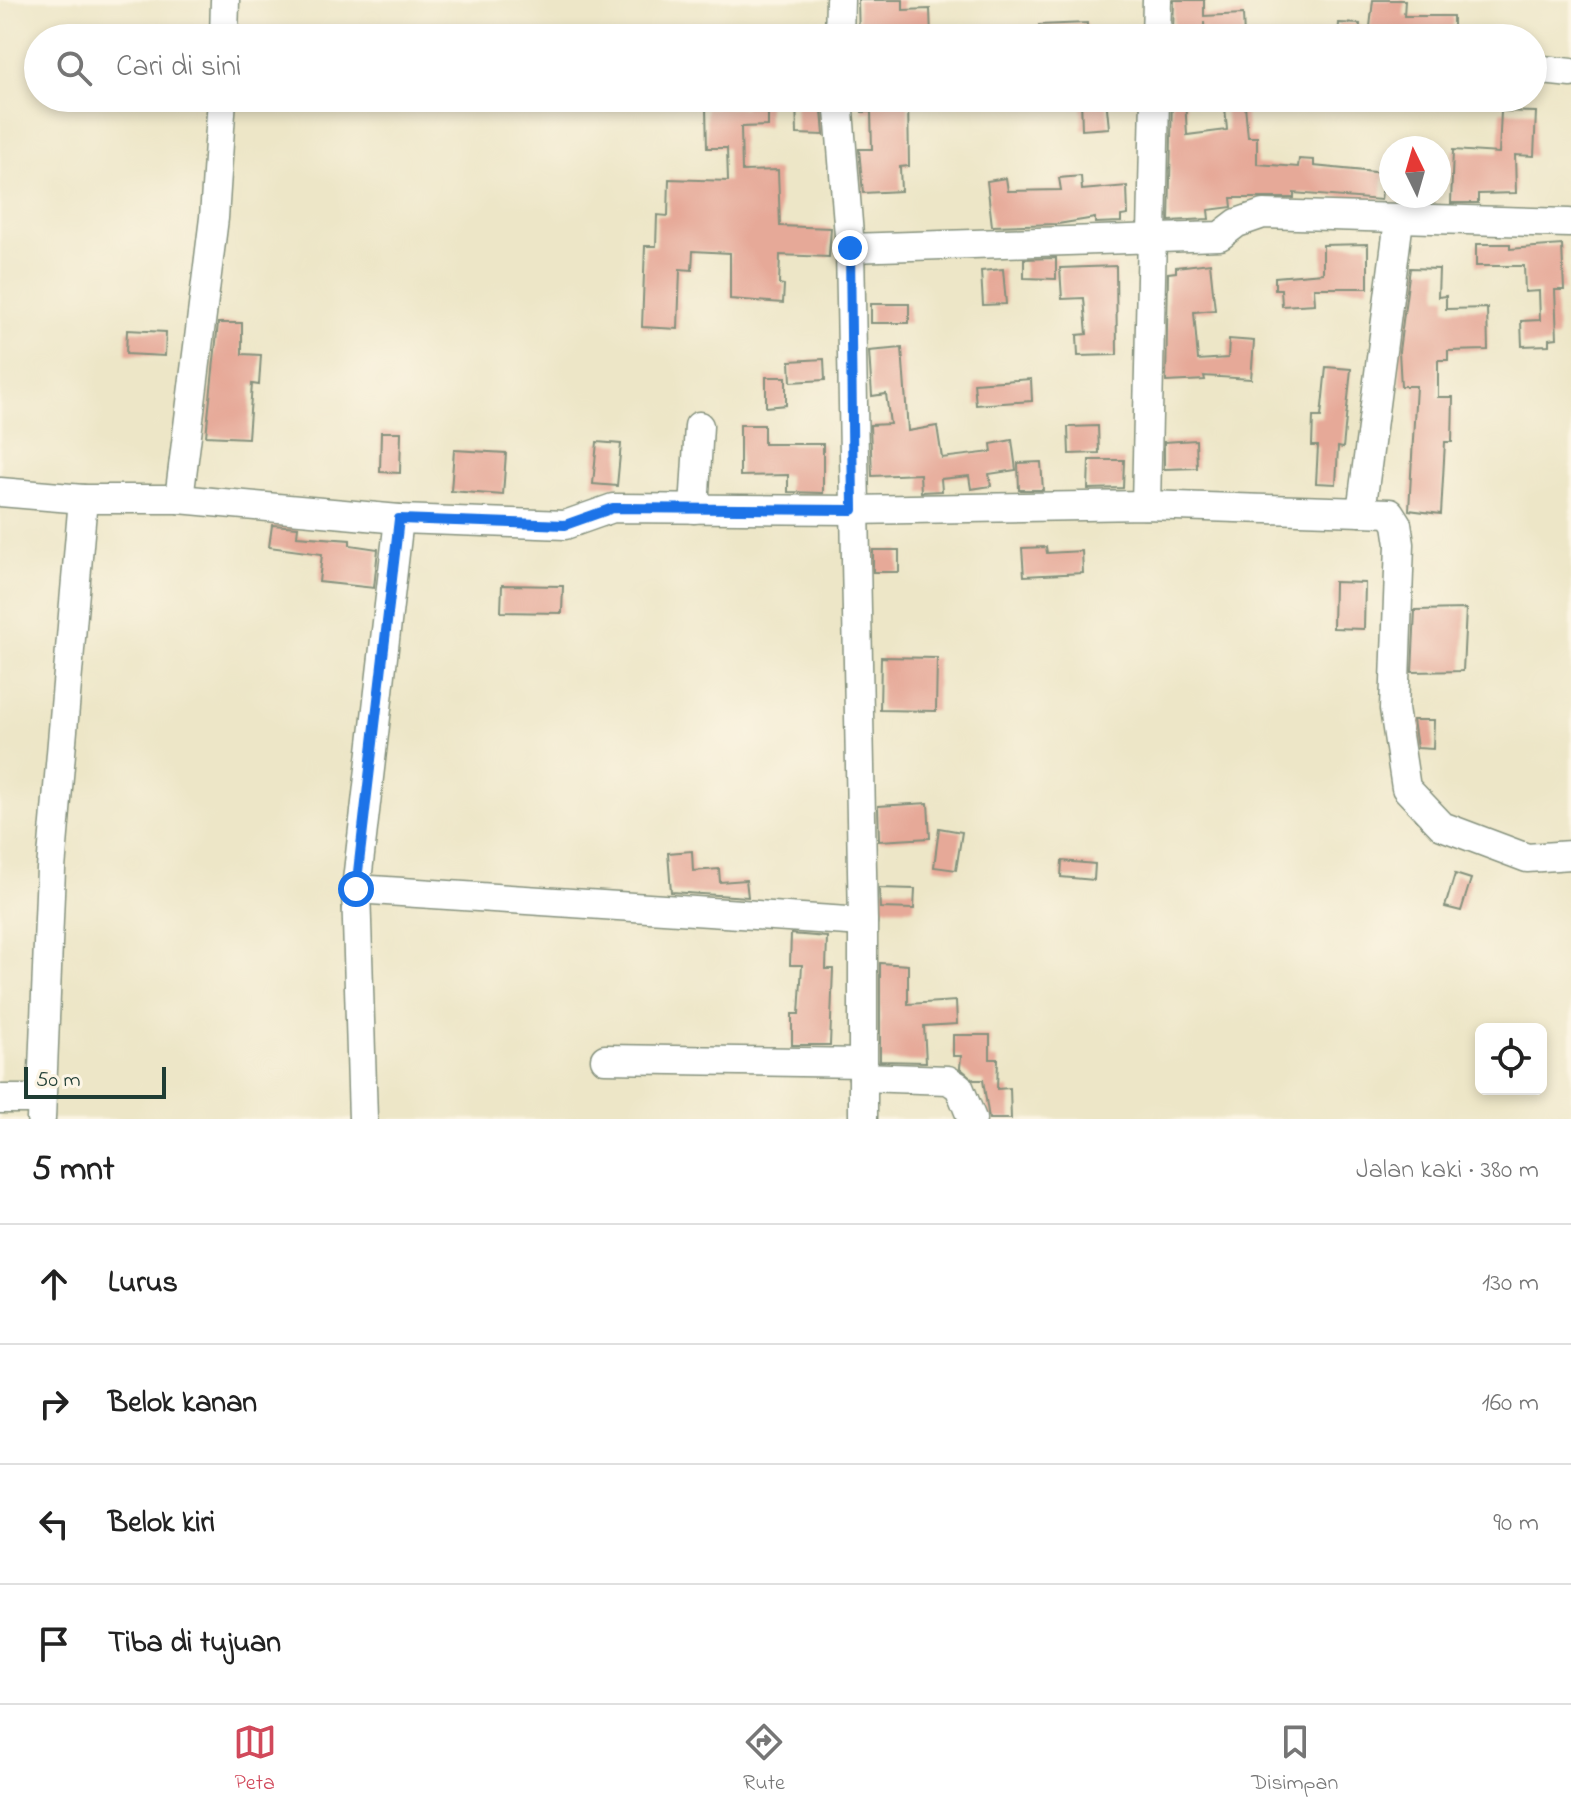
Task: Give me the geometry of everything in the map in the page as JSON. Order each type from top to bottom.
[{"type":"street","points":[[224,24],[225,0]]},
{"type":"street","points":[[839,24],[840,0]]},
{"type":"street","points":[[1156,24],[1157,0]]},
{"type":"street","points":[[1547,70],[1571,73]]},
{"type":"street","points":[[179,499],[214,218],[221,112]]},
{"type":"street","points":[[839,112],[850,248],[863,922],[863,1119]]},
{"type":"street","points":[[1146,505],[1155,112]]},
{"type":"street","points":[[850,248],[1220,236],[1237,223],[1263,214],[1569,223]]},
{"type":"street","points":[[1361,512],[1399,220]]},
{"type":"street","points":[[694,509],[699,426]]},
{"type":"street","points":[[0,492],[83,499],[179,499],[399,519],[565,525],[613,508],[853,510],[1146,505],[1390,513],[1399,534],[1394,709],[1406,788],[1442,826],[1527,858],[1571,855]]},
{"type":"street","points":[[0,1099],[41,1109],[51,869],[83,499]]},
{"type":"street","points":[[363,1119],[356,889],[399,519]]},
{"type":"street","points":[[356,889],[863,922]]},
{"type":"street","points":[[605,1059],[863,1070],[931,1077],[948,1080],[959,1087],[972,1119]]},
{"type":"building","points":[[858,0],[903,0],[903,10],[930,9],[931,24],[859,24]]},
{"type":"building","points":[[1174,0],[1204,0],[1204,16],[1243,14],[1243,24],[1173,24]]},
{"type":"building","points":[[1373,0],[1405,0],[1404,16],[1453,16],[1453,24],[1370,24]]},
{"type":"building","points":[[706,112],[768,112],[768,126],[741,127],[742,171],[778,170],[780,226],[831,228],[829,257],[780,255],[779,284],[784,285],[783,303],[730,299],[730,253],[693,251],[692,270],[680,269],[678,329],[642,327],[645,246],[656,246],[657,215],[668,216],[669,179],[728,181],[727,148],[707,148]]},
{"type":"building","points":[[796,112],[822,112],[824,135],[797,134]]},
{"type":"building","points":[[871,112],[908,112],[909,166],[900,167],[901,191],[863,193],[859,149],[872,149]]},
{"type":"building","points":[[1081,112],[1107,112],[1109,128],[1082,130]]},
{"type":"building","points":[[1172,112],[1186,112],[1187,135],[1227,130],[1225,112],[1246,112],[1248,137],[1257,137],[1257,164],[1298,167],[1299,159],[1314,160],[1314,166],[1379,172],[1379,200],[1294,193],[1294,198],[1231,198],[1232,207],[1208,210],[1209,219],[1169,221]]},
{"type":"building","points":[[1501,112],[1536,112],[1534,156],[1515,155],[1516,193],[1478,194],[1478,203],[1451,203],[1453,150],[1499,153]]},
{"type":"building","points":[[1081,176],[1082,190],[1127,186],[1128,215],[1121,216],[1121,222],[1095,223],[1095,218],[1058,224],[992,226],[987,181],[1006,178],[1008,191],[1061,190],[1059,178]]},
{"type":"building","points":[[1368,244],[1368,288],[1314,288],[1315,304],[1282,306],[1281,289],[1275,289],[1275,277],[1323,273],[1323,245]]},
{"type":"building","points":[[1476,244],[1510,244],[1510,249],[1562,245],[1564,290],[1555,290],[1557,338],[1549,339],[1549,345],[1522,346],[1521,321],[1540,320],[1539,291],[1525,292],[1524,266],[1476,266]]},
{"type":"building","points":[[1056,258],[1056,279],[1024,278],[1024,259]]},
{"type":"building","points":[[1210,263],[1215,310],[1194,312],[1198,360],[1228,358],[1229,339],[1254,341],[1251,379],[1204,376],[1205,380],[1166,382],[1168,273],[1176,272],[1176,267]]},
{"type":"building","points":[[1116,266],[1117,355],[1078,356],[1077,335],[1087,334],[1084,298],[1062,299],[1060,268]]},
{"type":"building","points":[[1410,268],[1439,269],[1438,297],[1446,296],[1446,309],[1487,308],[1488,350],[1448,351],[1448,360],[1438,360],[1438,397],[1453,397],[1452,442],[1445,442],[1441,514],[1409,510],[1416,386],[1401,386],[1399,351]]},
{"type":"building","points":[[1003,269],[1006,304],[983,305],[981,271]]},
{"type":"building","points":[[871,304],[909,304],[909,323],[871,323]]},
{"type":"building","points":[[218,323],[242,323],[242,354],[261,355],[259,385],[252,384],[248,438],[206,436]]},
{"type":"building","points":[[127,330],[166,332],[165,356],[126,354]]},
{"type":"building","points":[[902,348],[908,431],[937,426],[942,458],[992,452],[991,444],[1012,440],[1016,470],[989,474],[991,486],[971,489],[969,476],[941,479],[942,491],[921,492],[920,474],[872,476],[870,425],[890,424],[886,394],[872,396],[869,351]]},
{"type":"building","points":[[824,359],[825,380],[791,382],[790,361]]},
{"type":"building","points":[[1326,367],[1351,369],[1343,448],[1338,447],[1336,484],[1316,483],[1318,446],[1312,446],[1313,417],[1321,417]]},
{"type":"building","points":[[766,377],[786,377],[786,405],[766,407]]},
{"type":"building","points":[[1031,379],[1032,401],[976,405],[974,383]]},
{"type":"building","points":[[740,425],[764,425],[764,444],[823,444],[823,493],[788,492],[788,475],[740,476]]},
{"type":"building","points":[[1098,426],[1099,453],[1069,454],[1068,427]]},
{"type":"building","points":[[381,432],[401,432],[400,473],[380,472]]},
{"type":"building","points":[[1196,440],[1197,468],[1164,469],[1164,442]]},
{"type":"building","points":[[597,442],[621,444],[617,486],[593,484]]},
{"type":"building","points":[[454,450],[506,453],[503,495],[451,491]]},
{"type":"building","points":[[1089,460],[1124,460],[1123,488],[1088,489]]},
{"type":"building","points":[[1041,462],[1043,490],[1019,490],[1018,463]]},
{"type":"building","points":[[272,525],[298,527],[297,536],[350,540],[350,545],[378,549],[374,588],[319,582],[322,554],[269,547]]},
{"type":"building","points":[[1046,547],[1047,553],[1082,551],[1083,573],[1024,576],[1022,548]]},
{"type":"building","points":[[873,550],[899,550],[899,572],[873,572]]},
{"type":"building","points":[[1334,582],[1365,583],[1364,629],[1333,628]]},
{"type":"building","points":[[502,585],[563,586],[562,613],[501,612]]},
{"type":"building","points":[[1466,609],[1463,671],[1412,672],[1415,610]]},
{"type":"building","points":[[881,657],[937,658],[936,711],[880,710]]},
{"type":"building","points":[[1413,720],[1434,720],[1433,749],[1417,748]]},
{"type":"building","points":[[928,803],[930,838],[879,841],[878,806]]},
{"type":"building","points":[[939,828],[962,832],[956,870],[934,867]]},
{"type":"building","points":[[692,851],[693,871],[719,869],[720,882],[746,880],[748,897],[671,892],[668,853]]},
{"type":"building","points":[[1062,861],[1095,864],[1094,880],[1061,877]]},
{"type":"building","points":[[1455,874],[1471,879],[1461,911],[1445,907]]},
{"type":"building","points":[[879,888],[915,889],[914,909],[880,908]]},
{"type":"building","points":[[791,934],[827,937],[826,969],[833,969],[830,1045],[792,1045],[792,1014],[799,1014],[802,965],[790,965]]},
{"type":"building","points":[[880,963],[908,965],[908,1004],[956,1001],[957,1024],[924,1026],[926,1062],[880,1061]]},
{"type":"building","points":[[953,1035],[990,1035],[990,1059],[998,1059],[997,1089],[1010,1088],[1011,1119],[989,1119],[983,1080],[974,1080],[960,1068],[961,1056],[953,1056]]},
{"type":"route","points":[[356,889],[399,519],[565,525],[613,508],[853,510],[850,248]]}]
